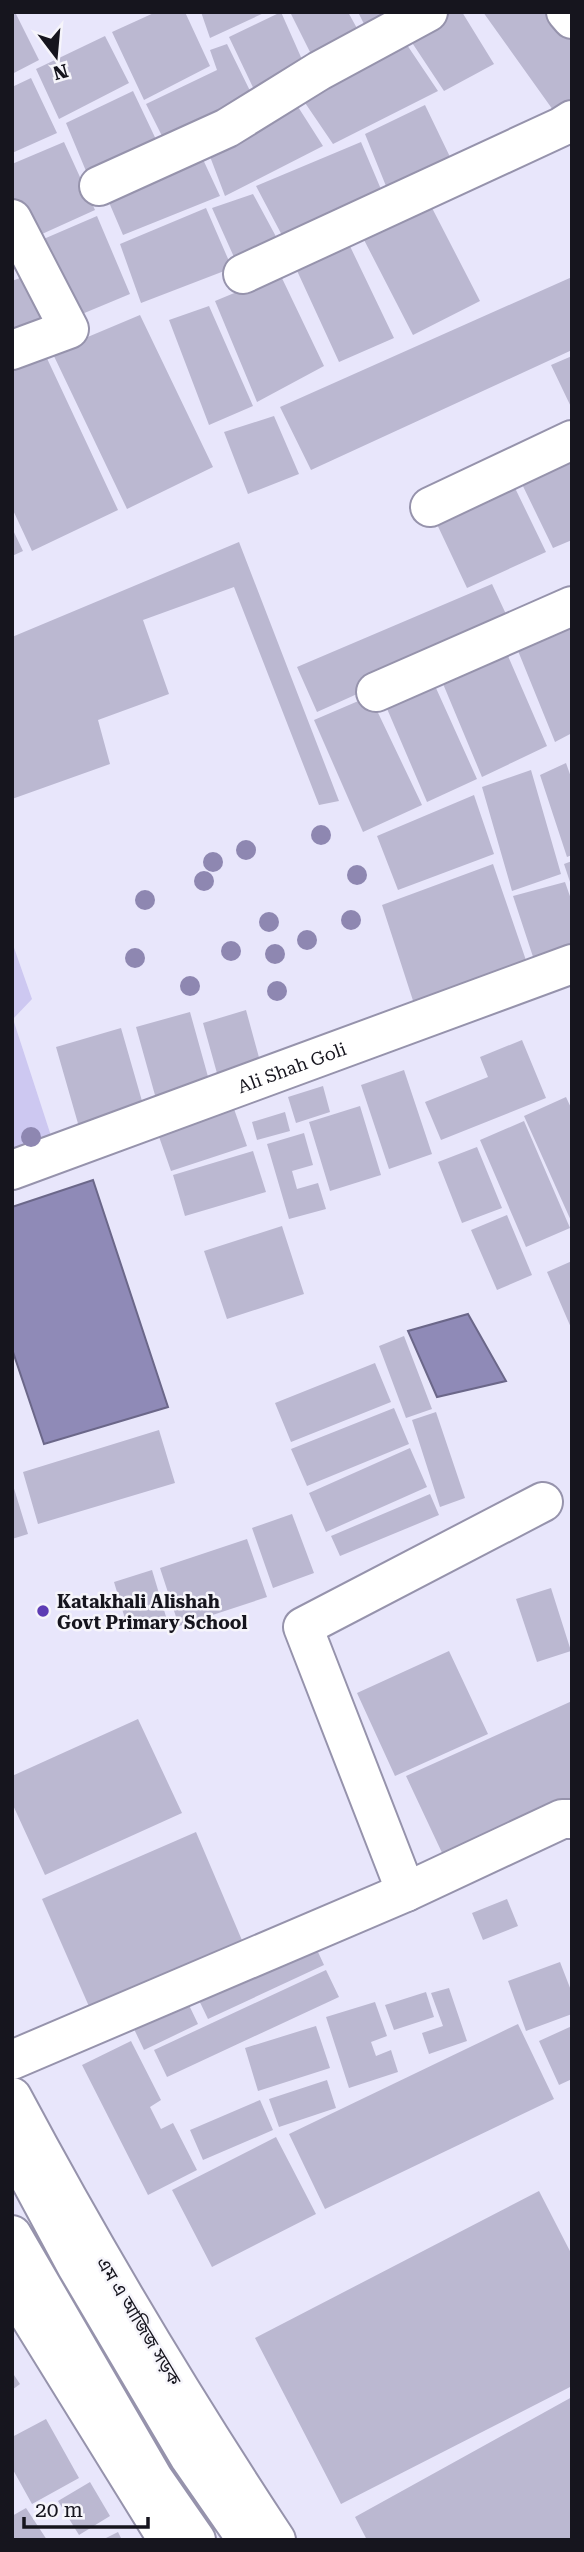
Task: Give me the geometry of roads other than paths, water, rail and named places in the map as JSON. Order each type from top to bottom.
[{"type":"main road","points":[[99,186],[227,128],[319,71],[428,12]]},
{"type":"main road","points":[[566,12],[572,19]]},
{"type":"main road","points":[[243,274],[572,120]]},
{"type":"main road","points":[[12,219],[69,329],[12,350]]},
{"type":"main road","points":[[430,507],[572,440]]},
{"type":"main road","points":[[376,692],[572,606]]},
{"type":"main road","name":"Ali Shah Goli","points":[[12,1170],[572,964]]},
{"type":"main road","points":[[406,1892],[303,1627],[543,1502]]},
{"type":"main road","points":[[12,2060],[406,1892],[562,1819],[572,1819]]},
{"type":"main road","name":"এম এ আজিজ সড়ক","points":[[12,2097],[85,2231],[209,2439],[276,2540]]},
{"type":"main road","points":[[12,2146],[76,2264],[190,2458],[247,2540]]},
{"type":"main road","points":[[12,2235],[153,2478],[196,2540]]},
{"type":"main road","points":[[12,2288],[168,2540]]},
{"type":"place","name":"Katakhali Alishah Govt Primary School","points":[[43,1611]]}]
